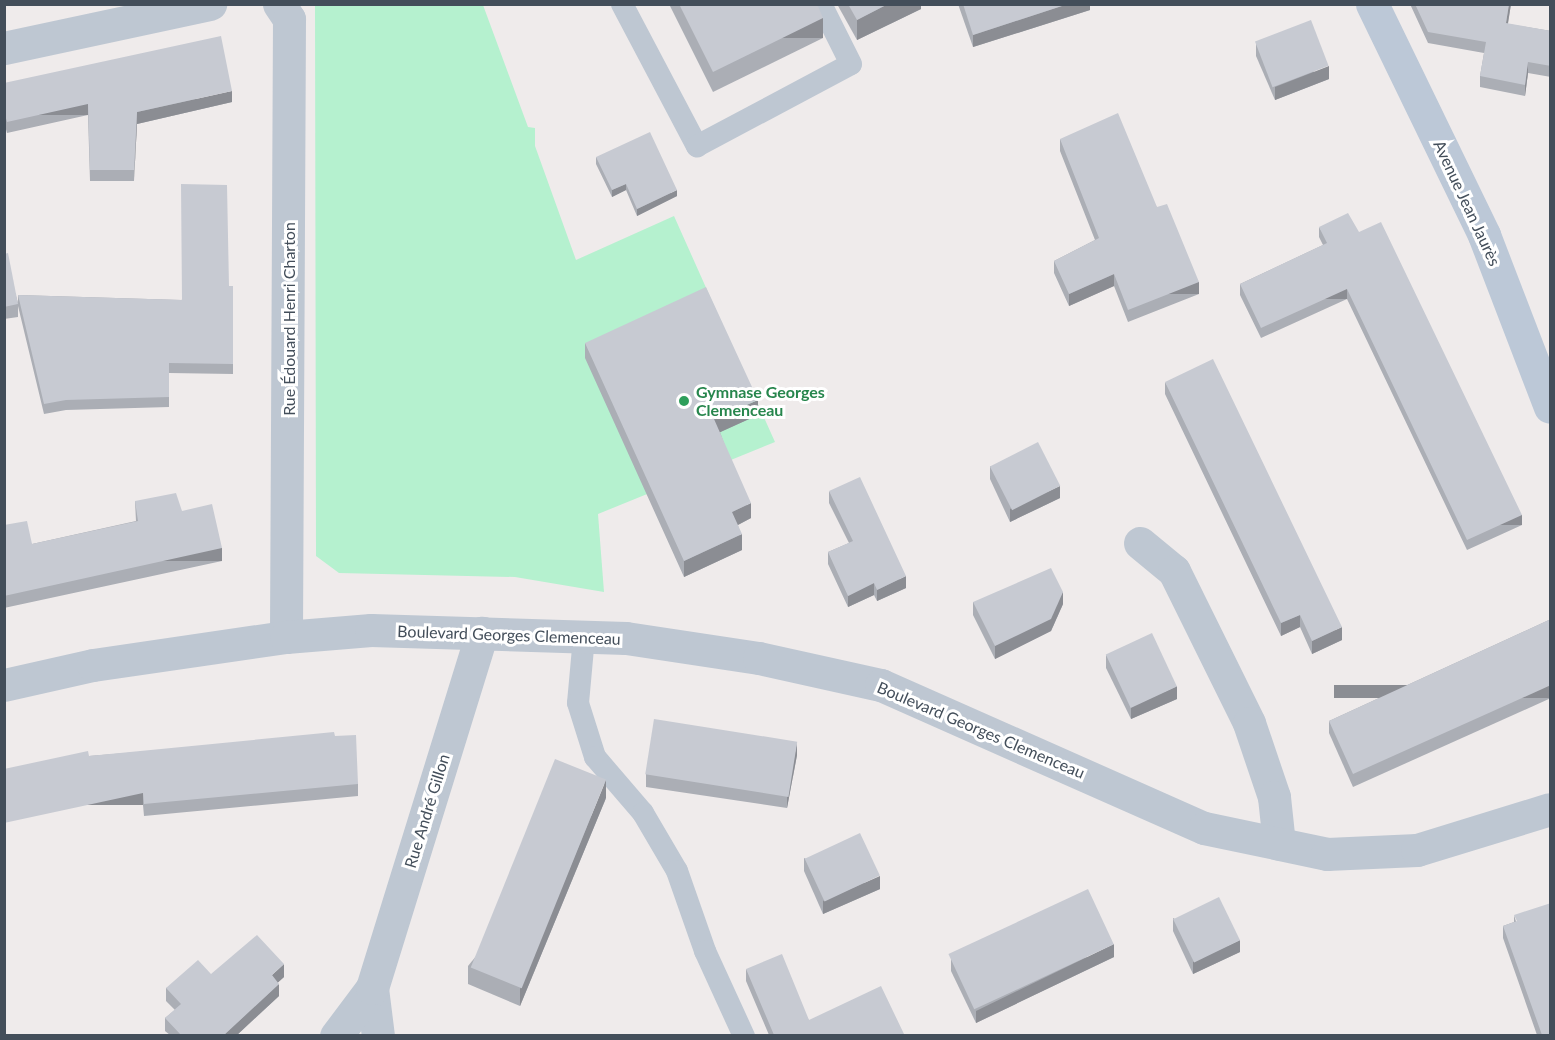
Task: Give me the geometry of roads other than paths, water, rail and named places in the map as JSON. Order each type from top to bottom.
[{"type":"street","points":[[4,48],[210,4]]},
{"type":"street","name":"Rue Édouard Henri Charton","points":[[279,4],[289,19],[286,637]]},
{"type":"street","name":"Avenue Jean Jaurès","points":[[1372,4],[1484,235],[1551,407]]},
{"type":"street","points":[[1140,543],[1174,571],[1249,723],[1274,797],[1280,844]]},
{"type":"street","name":"Boulevard Georges Clemenceau","points":[[4,685],[93,665],[286,637],[371,630],[626,638],[759,658],[881,686],[1204,828],[1327,854],[1417,850],[1551,809]]},
{"type":"street","name":"Rue André Gillon","points":[[336,1035],[372,988],[482,633]]},
{"type":"street","name":"Rue André Gillon","points":[[372,988],[378,1035]]},
{"type":"lane","points":[[622,4],[697,146],[851,64],[822,4]]},
{"type":"lane","points":[[584,637],[579,704],[595,757],[643,813],[677,871],[705,951],[744,1035]]},
{"type":"place","name":"Gymnase Georges Clemenceau","points":[[684,401]]}]
